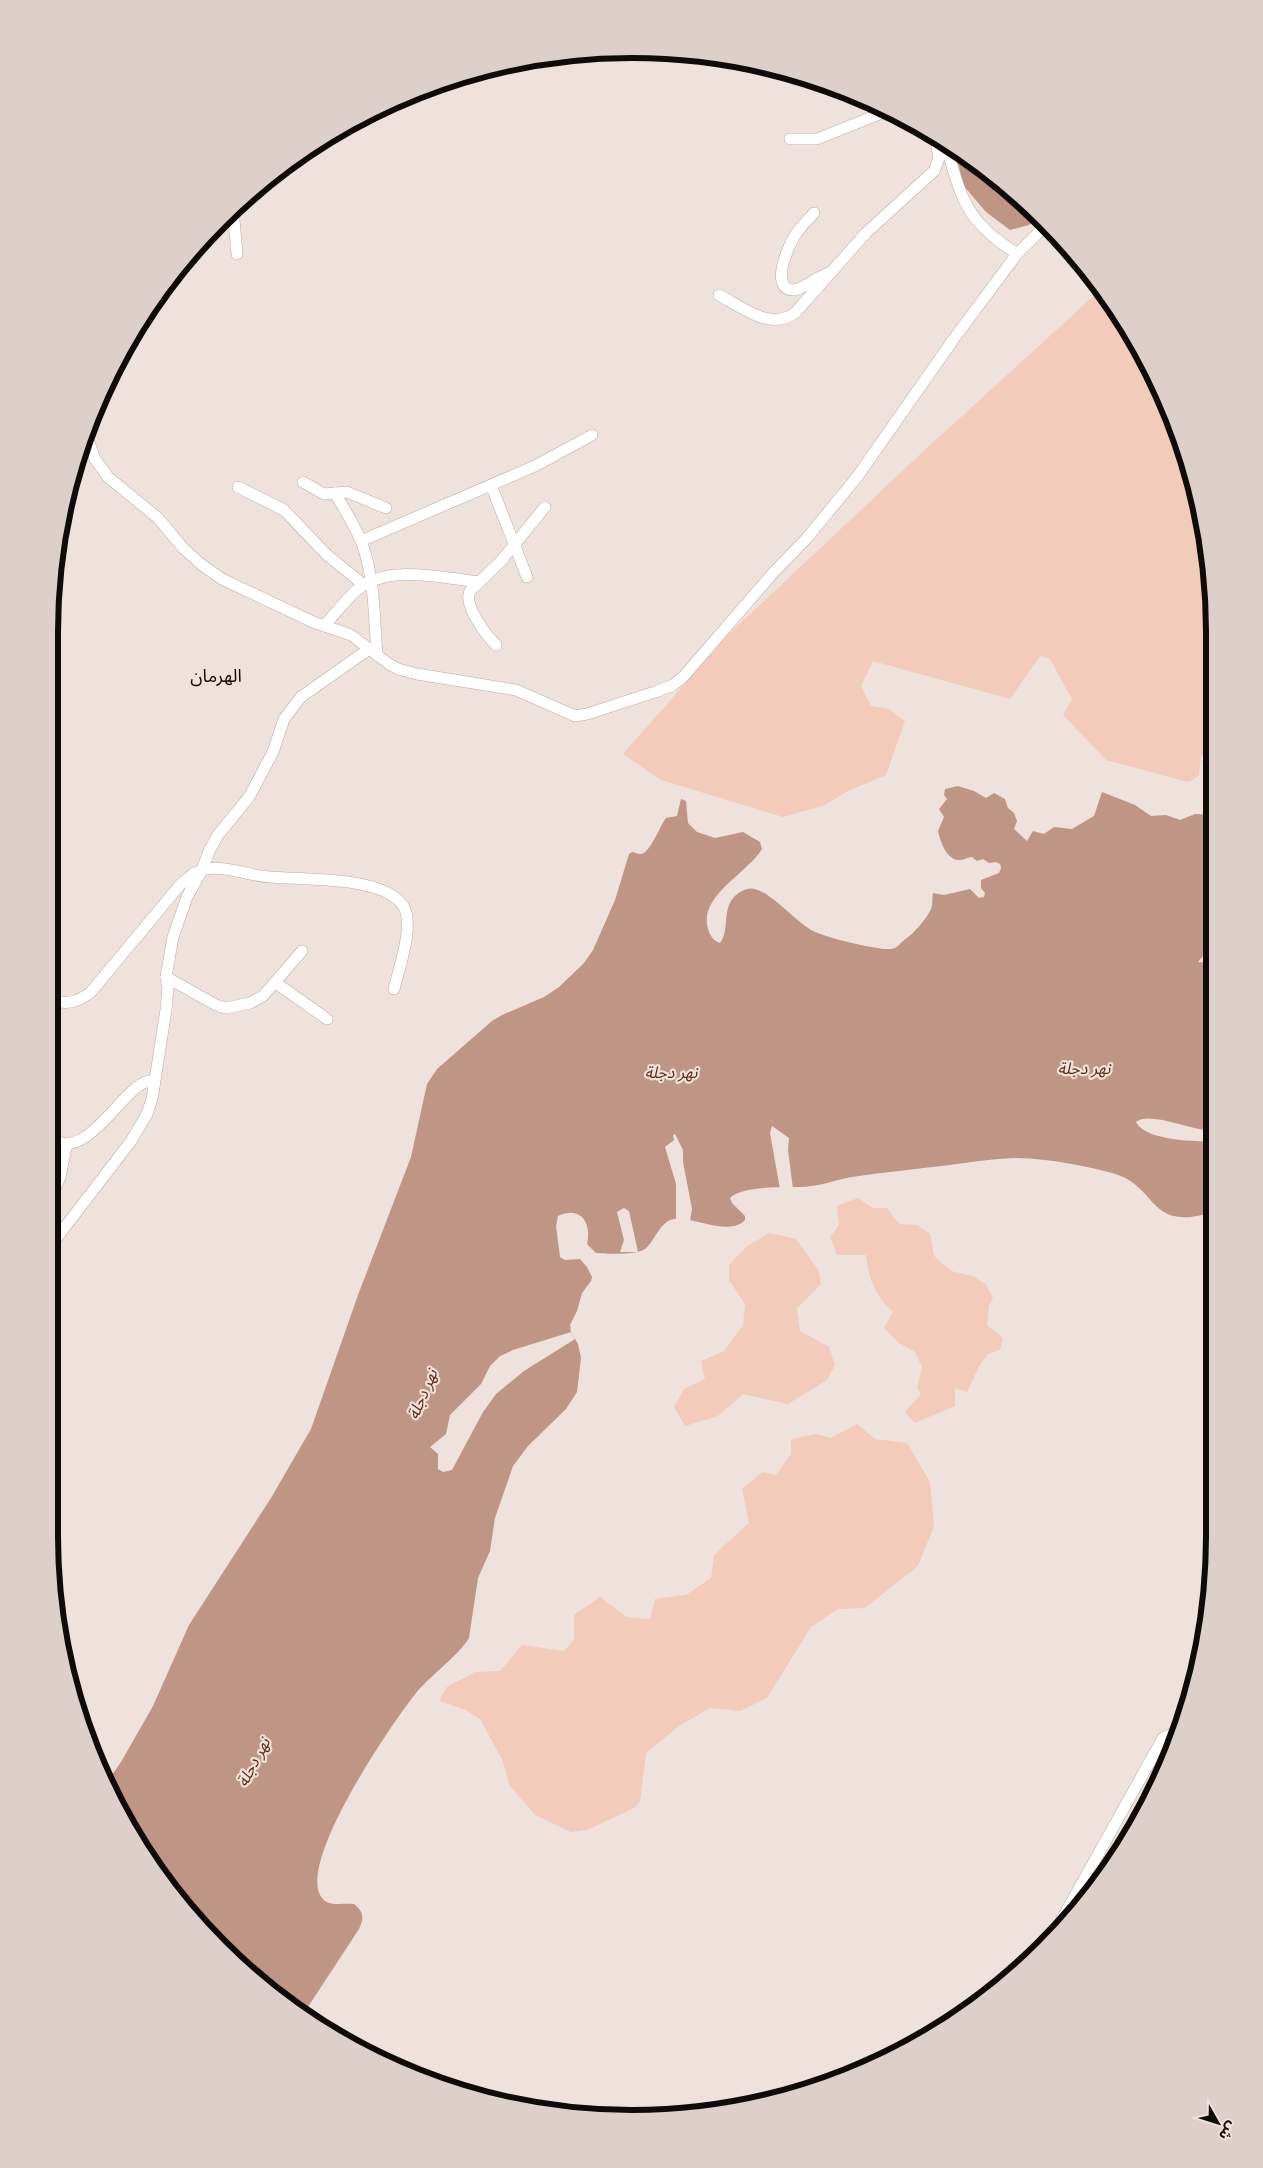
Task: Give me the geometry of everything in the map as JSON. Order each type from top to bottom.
[{"type":"street","points":[[790,139],[808,140],[824,137],[879,114]]},
{"type":"street","points":[[719,294],[769,320],[782,320],[795,313],[872,227],[934,171],[939,158],[937,145]]},
{"type":"street","points":[[949,154],[960,190],[973,216],[992,236],[1017,254]]},
{"type":"street","points":[[814,213],[795,236],[780,277],[782,284],[794,290],[831,273]]},
{"type":"street","points":[[234,218],[237,254]]},
{"type":"street","points":[[90,443],[95,459],[108,477],[158,518],[183,548],[202,565],[222,579],[324,626],[351,635],[388,664],[407,672],[516,690],[574,716],[587,714],[673,685],[695,664],[774,572],[807,538],[857,477],[953,340],[1017,254],[1041,230]]},
{"type":"street","points":[[361,541],[537,465],[592,435]]},
{"type":"street","points":[[303,482],[324,494],[347,492],[386,508]]},
{"type":"street","points":[[490,485],[527,577]]},
{"type":"street","points":[[238,487],[284,510],[327,555],[367,584]]},
{"type":"street","points":[[335,493],[361,541],[373,652]]},
{"type":"street","points":[[496,645],[484,632],[467,598],[468,592],[502,561],[545,507]]},
{"type":"street","points":[[324,626],[367,584],[382,577],[408,575],[479,582]]},
{"type":"street","points":[[58,1236],[140,1128],[149,1107],[167,999],[166,976],[179,916],[218,835],[249,797],[273,752],[284,719],[301,697],[373,652]]},
{"type":"street","points":[[58,1002],[75,1002],[90,993],[167,899],[192,874],[216,868],[269,877],[349,882],[376,888],[395,896],[403,905],[408,916],[408,927],[394,989]]},
{"type":"street","points":[[166,976],[216,1005],[226,1008],[257,1000],[263,996],[302,951]]},
{"type":"street","points":[[276,983],[327,1019]]},
{"type":"street","points":[[58,1141],[67,1142],[90,1134],[143,1083],[148,1082],[154,1086]]},
{"type":"street","points":[[58,1182],[67,1142]]},
{"type":"street","points":[[1068,1909],[1163,1738],[1170,1735]]},
{"type":"shaded area","points":[[1096,294],[1129,344],[1162,412],[1186,483],[1194,520],[1201,557],[1206,632],[1206,752],[1201,756],[1199,776],[1188,782],[1106,760],[1063,715],[1072,699],[1050,659],[1040,656],[1010,699],[873,661],[861,686],[871,706],[889,709],[905,721],[886,775],[848,791],[825,805],[783,817],[661,780],[623,754],[729,634],[928,447]]},
{"type":"shaded area","points":[[858,1198],[873,1208],[887,1208],[899,1224],[917,1225],[930,1234],[934,1256],[951,1271],[972,1276],[986,1284],[993,1298],[989,1306],[987,1325],[1003,1338],[1000,1350],[988,1354],[979,1366],[967,1392],[955,1388],[955,1406],[915,1423],[905,1412],[921,1394],[917,1388],[922,1367],[915,1352],[899,1343],[884,1328],[893,1312],[877,1293],[869,1272],[866,1255],[837,1255],[830,1237],[839,1225],[837,1206]]},
{"type":"shaded area","points":[[770,1233],[796,1239],[819,1271],[821,1284],[797,1308],[800,1331],[829,1347],[835,1365],[827,1380],[788,1404],[743,1394],[718,1416],[685,1426],[674,1407],[684,1389],[705,1379],[701,1361],[724,1351],[743,1325],[745,1304],[729,1280],[729,1265],[747,1246]]},
{"type":"shaded area","points":[[857,1424],[875,1439],[907,1443],[930,1482],[934,1526],[918,1566],[865,1608],[838,1609],[811,1627],[767,1698],[740,1711],[710,1708],[679,1726],[646,1753],[640,1801],[634,1808],[587,1830],[571,1832],[535,1815],[510,1786],[502,1759],[480,1719],[465,1710],[439,1701],[447,1687],[475,1672],[500,1671],[522,1645],[564,1651],[574,1640],[574,1615],[600,1597],[627,1617],[650,1619],[655,1599],[686,1595],[711,1578],[714,1555],[749,1523],[742,1489],[762,1472],[776,1475],[791,1454],[791,1439],[816,1434],[831,1438]]},
{"type":"water","points":[[955,158],[1010,200],[1033,222],[1029,225],[1010,230],[986,212],[963,185]]},
{"type":"water","name":"نهر دجلة","points":[[958,786],[974,791],[986,798],[994,793],[1005,799],[1008,808],[1014,813],[1017,821],[1014,829],[1027,841],[1033,831],[1044,834],[1054,827],[1072,829],[1094,816],[1102,792],[1135,805],[1151,816],[1166,815],[1180,820],[1195,814],[1206,815],[1206,952],[1198,962],[1206,963],[1206,1130],[1151,1118],[1136,1122],[1149,1133],[1159,1136],[1171,1139],[1206,1141],[1206,1214],[1191,1217],[1176,1216],[1164,1212],[1138,1187],[1127,1179],[1112,1173],[1066,1163],[1018,1158],[984,1160],[864,1175],[806,1187],[763,1188],[743,1191],[730,1198],[732,1203],[745,1216],[745,1220],[738,1225],[730,1227],[674,1219],[661,1227],[645,1249],[629,1253],[596,1253],[587,1244],[588,1229],[579,1214],[566,1213],[558,1216],[556,1226],[560,1257],[565,1260],[580,1259],[592,1277],[582,1293],[577,1311],[570,1325],[571,1332],[578,1344],[581,1358],[577,1392],[566,1409],[528,1446],[513,1466],[495,1518],[490,1551],[478,1578],[469,1638],[458,1652],[422,1686],[405,1708],[368,1763],[332,1830],[321,1860],[317,1885],[325,1901],[328,1903],[354,1904],[360,1910],[362,1922],[306,2009],[253,1968],[200,1915],[154,1855],[134,1824],[111,1777],[153,1706],[189,1625],[271,1498],[311,1429],[358,1295],[411,1157],[427,1084],[437,1069],[492,1021],[544,997],[559,987],[584,963],[593,950],[615,900],[629,854],[632,852],[640,854],[647,850],[666,818],[677,816],[681,799],[686,801],[688,823],[697,832],[715,838],[743,832],[760,842],[762,849],[726,886],[710,906],[707,917],[708,929],[715,941],[720,943],[723,937],[728,907],[732,900],[747,889],[754,889],[771,898],[813,931],[852,943],[892,949],[910,935],[927,916],[931,909],[933,893],[944,895],[970,889],[979,898],[984,897],[985,893],[981,888],[981,880],[999,873],[1001,868],[1000,864],[996,862],[989,863],[983,859],[977,861],[972,857],[962,860],[955,859],[948,854],[942,845],[938,831],[944,817],[939,809],[947,799],[944,795],[945,789]]},
{"type":"pier","points":[[772,1126],[789,1138],[788,1150],[793,1189],[780,1189],[770,1133]]},
{"type":"pier","points":[[675,1134],[683,1150],[683,1162],[692,1209],[690,1221],[676,1219],[676,1184],[665,1147],[674,1140],[673,1135]]},
{"type":"pier","points":[[624,1208],[629,1211],[638,1252],[620,1252],[624,1240],[617,1212]]},
{"type":"pier","points":[[571,1332],[575,1339],[524,1371],[496,1394],[483,1412],[452,1470],[443,1472],[438,1469],[438,1454],[430,1447],[446,1434],[450,1415],[481,1384],[490,1366],[500,1356],[513,1350]]},
{"type":"district","name":"الهرمان","points":[[216,675]]}]
